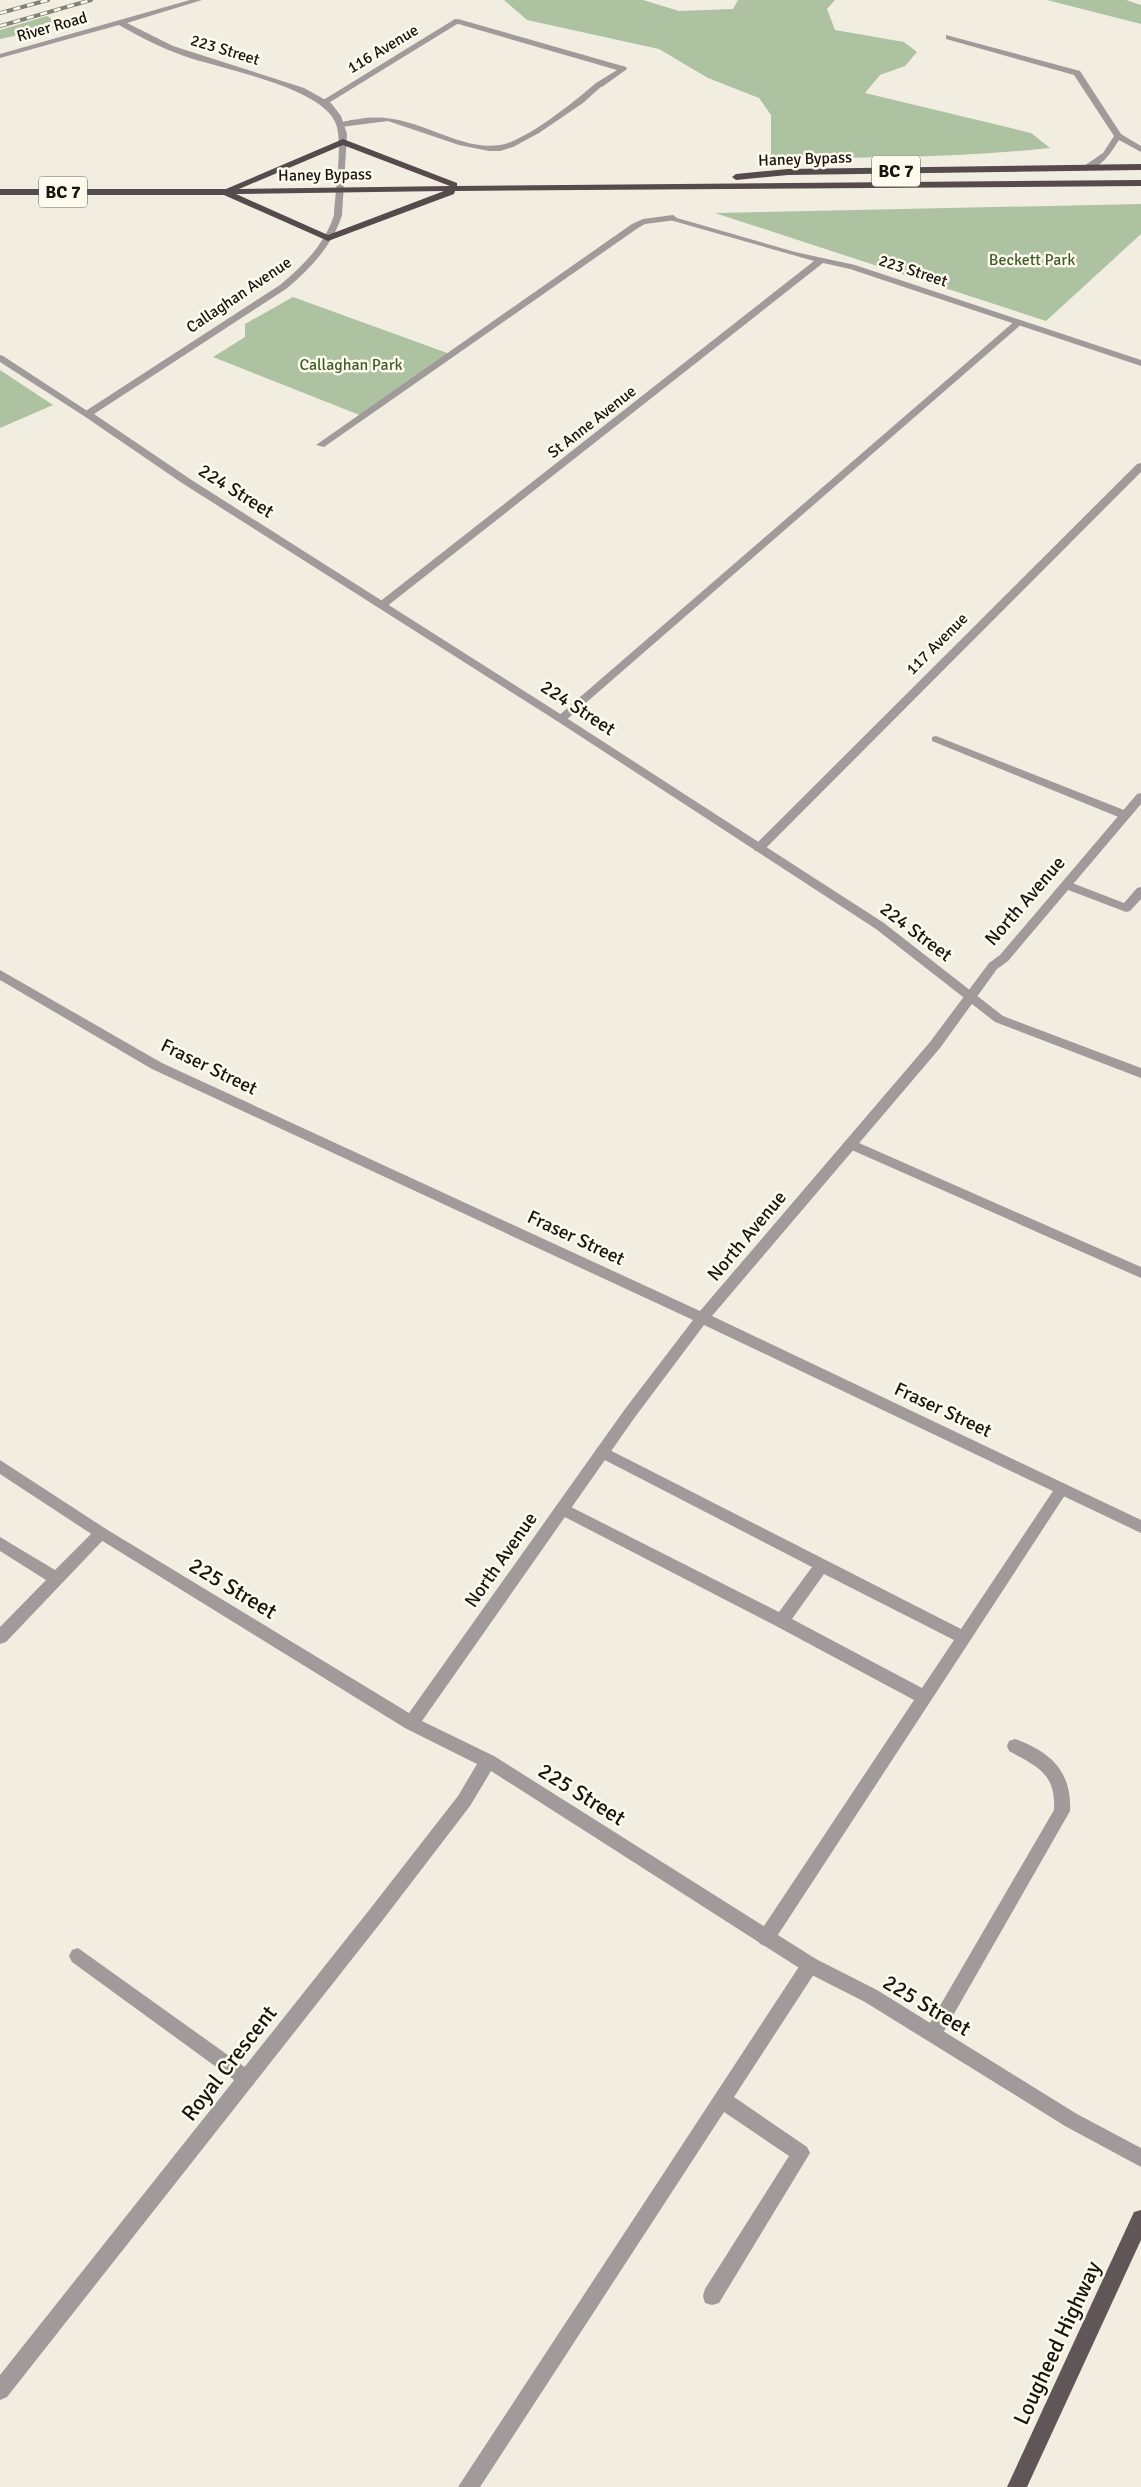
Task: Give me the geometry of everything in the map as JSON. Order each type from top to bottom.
[{"type":"highway","points":[[223,192],[344,142],[461,188]]},
{"type":"highway","name":"Haney Bypass","points":[[651,186],[788,172],[1141,168]]},
{"type":"highway","name":"Haney Bypass","points":[[0,192],[223,192],[651,186],[1141,183]]},
{"type":"highway","points":[[223,192],[328,238],[461,188]]},
{"type":"main road","name":"Lougheed Highway","points":[[1017,2487],[1141,2219]]},
{"type":"street","name":"River Road","points":[[0,56],[198,0]]},
{"type":"street","name":"116 Avenue","points":[[324,102],[458,21],[623,69],[584,98],[522,139],[499,149],[477,146],[386,119],[341,124]]},
{"type":"street","name":"223 Street","points":[[120,22],[158,44],[278,82],[324,102]]},
{"type":"street","points":[[949,37],[1077,73],[1118,136],[1141,149]]},
{"type":"street","name":"Callaghan Avenue","points":[[87,414],[283,286],[304,270],[328,238],[338,215],[338,190],[344,142],[341,124],[324,102]]},
{"type":"street","points":[[1087,168],[1106,155],[1118,136]]},
{"type":"street","name":"223 Street","points":[[321,445],[635,226],[643,222],[673,218],[820,261],[852,267],[1141,363]]},
{"type":"street","name":"St Anne Avenue","points":[[382,606],[820,261]]},
{"type":"street","points":[[560,720],[1019,322]]},
{"type":"street","name":"224 Street","points":[[0,358],[186,481],[880,926],[999,1020],[1141,1073]]},
{"type":"street","name":"117 Avenue","points":[[759,848],[1141,466]]},
{"type":"street","points":[[936,738],[1125,815]]},
{"type":"street","name":"North Avenue","points":[[411,1723],[602,1452],[702,1318],[935,1045],[993,966],[1004,958],[1141,797]]},
{"type":"street","points":[[1066,885],[1126,908],[1141,891]]},
{"type":"street","name":"Fraser Street","points":[[0,974],[158,1066],[702,1318],[1141,1527]]},
{"type":"street","points":[[850,1144],[1141,1273]]},
{"type":"street","points":[[602,1452],[964,1638]]},
{"type":"street","name":"225 Street","points":[[0,1466],[100,1533],[411,1723],[488,1761],[810,1965],[871,1996],[1071,2120],[1141,2158]]},
{"type":"street","points":[[766,1938],[1062,1489]]},
{"type":"street","points":[[562,1509],[782,1621],[925,1698]]},
{"type":"street","points":[[0,1637],[100,1533]]},
{"type":"street","points":[[0,1543],[57,1578]]},
{"type":"street","points":[[782,1621],[822,1565]]},
{"type":"street","points":[[933,2034],[1062,1811],[1064,1795],[1060,1781],[1050,1766],[1015,1746]]},
{"type":"street","name":"Royal Crescent","points":[[0,2390],[464,1801],[488,1761]]},
{"type":"street","points":[[78,1956],[247,2078]]},
{"type":"street","points":[[468,2487],[810,1965]]},
{"type":"street","points":[[712,2296],[801,2153],[722,2100]]},
{"type":"green space","points":[[504,0],[643,0],[679,11],[733,9],[738,0],[835,0],[827,9],[835,30],[904,42],[917,52],[905,66],[880,75],[865,93],[1031,133],[1050,148],[945,156],[771,158],[771,115],[759,98],[708,78],[659,49],[527,20]]},
{"type":"green space","points":[[1047,0],[1126,0],[1141,5],[1141,24]]},
{"type":"green space","points":[[47,16],[53,20],[61,18],[68,24],[0,39],[0,30]]},
{"type":"green space","name":"Beckett Park","points":[[1141,204],[1141,234],[1046,321],[715,213]]},
{"type":"green space","name":"Callaghan Park","points":[[293,297],[450,354],[362,416],[213,357],[245,337],[245,324]]},
{"type":"green space","points":[[0,370],[53,405],[0,428]]},
{"type":"railway","points":[[0,13],[48,0]]},
{"type":"railway","points":[[0,26],[91,0]]}]
